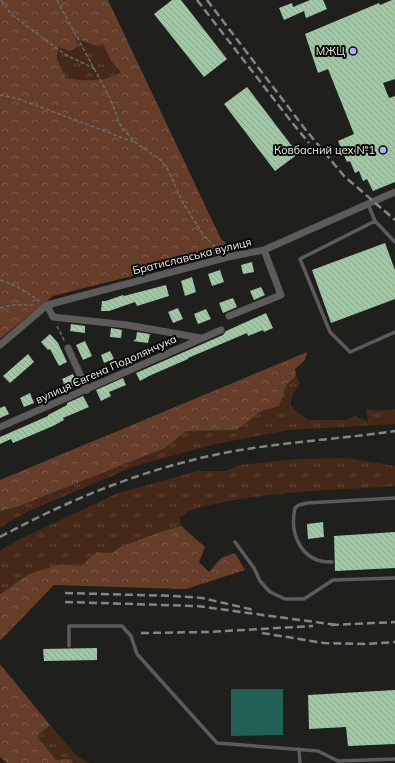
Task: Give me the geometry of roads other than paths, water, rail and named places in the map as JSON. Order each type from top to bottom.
[{"type":"street","name":"Братиславська вулиця","points":[[0,345],[47,305],[228,257],[264,250],[395,192]]},
{"type":"street","points":[[229,316],[280,295],[264,250]]},
{"type":"street","points":[[47,305],[53,317],[127,325],[201,338]]},
{"type":"street","name":"вулиця Євгена Подолянчука","points":[[0,427],[221,330]]},
{"type":"street","points":[[68,348],[87,390]]},
{"type":"lane","points":[[368,204],[375,221],[395,242]]},
{"type":"lane","points":[[375,221],[300,259],[330,332],[350,352],[395,332]]},
{"type":"lane","points":[[332,562],[324,563],[314,560],[303,551],[296,539],[294,526],[295,508],[299,505],[307,503],[395,498]]},
{"type":"lane","points":[[235,542],[254,568],[260,581],[270,592],[285,599],[304,599],[333,580],[395,578]]},
{"type":"lane","points":[[70,646],[69,626],[122,626],[131,636],[137,654],[217,743],[318,751],[338,761],[388,761],[395,758]]},
{"type":"lane","points":[[300,749],[300,763]]},
{"type":"water","points":[[231,689],[283,689],[283,735],[231,736]]},
{"type":"railway","points":[[197,0],[309,143]]},
{"type":"railway","points":[[207,0],[305,129],[344,176],[395,220]]},
{"type":"railway","points":[[0,537],[55,509],[83,497],[140,475],[199,458],[291,443],[395,431]]},
{"type":"railway","points":[[65,593],[202,598],[254,610]]},
{"type":"railway","points":[[65,602],[197,606],[337,625]]},
{"type":"railway","points":[[331,625],[395,622]]},
{"type":"railway","points":[[141,633],[208,632],[313,626]]},
{"type":"railway","points":[[262,633],[324,643],[364,644],[395,642]]},
{"type":"place","name":"МЖЦ","points":[[353,51]]},
{"type":"place","name":"Ковбасний цех №1","points":[[383,150]]}]
